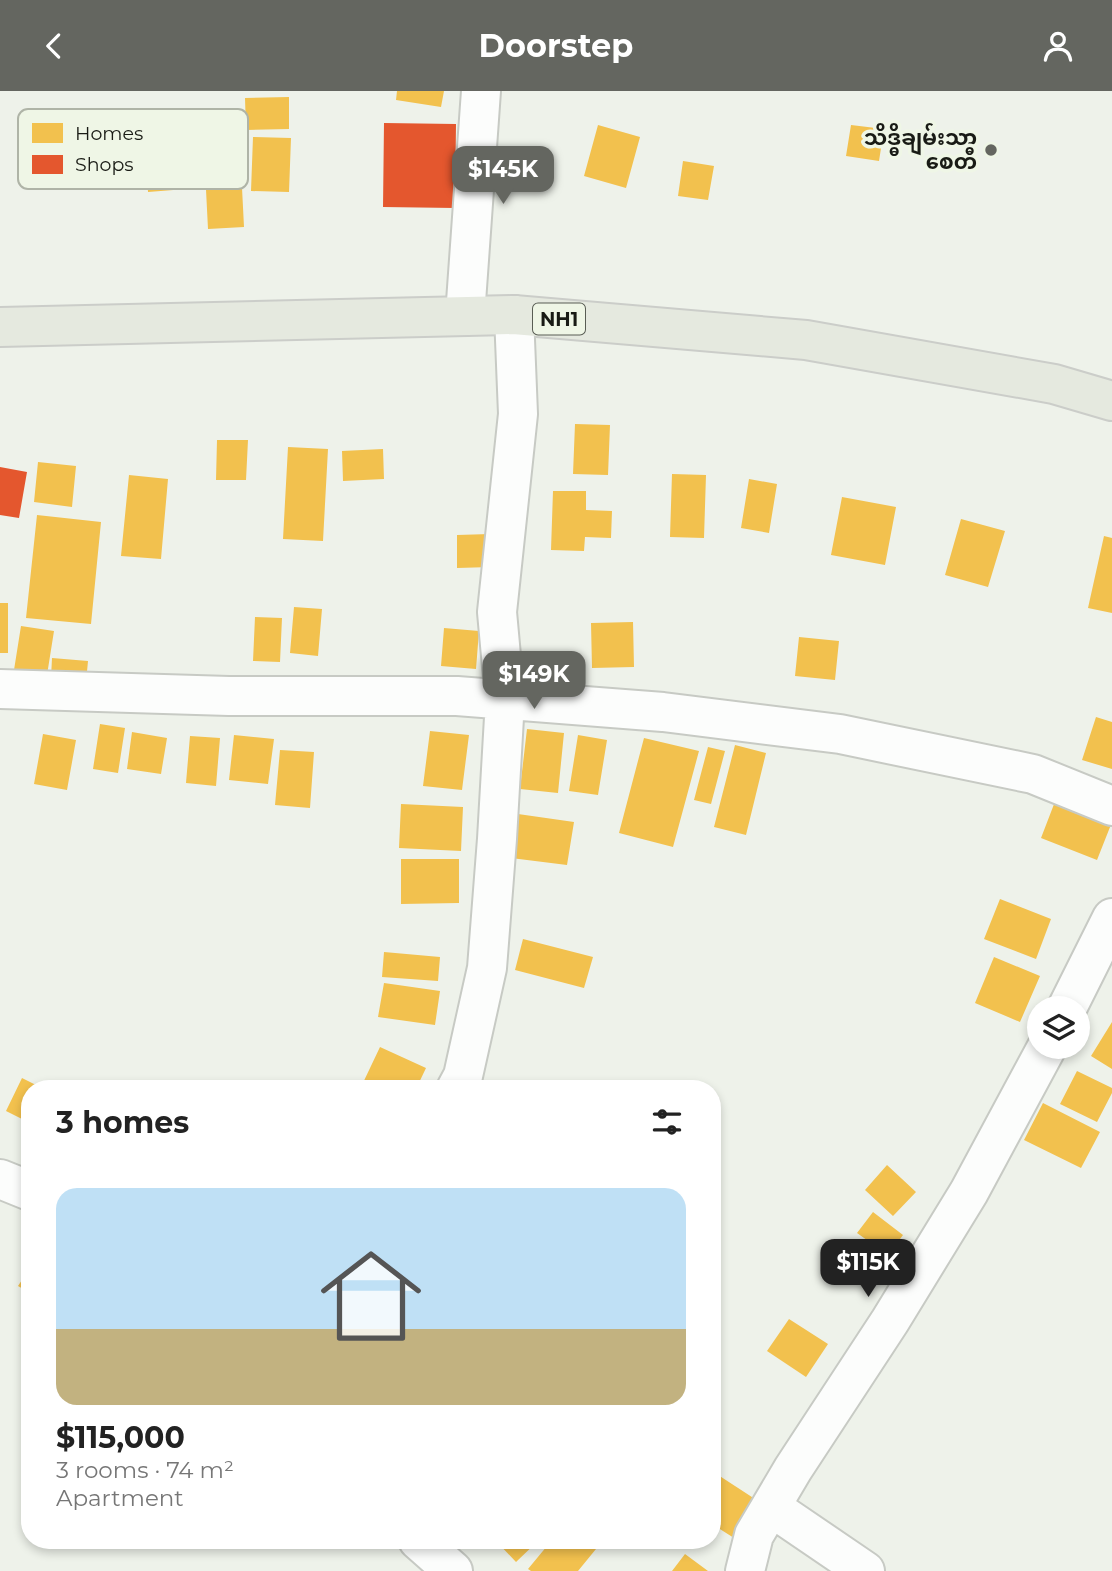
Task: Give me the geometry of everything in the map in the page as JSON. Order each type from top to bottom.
[{"type":"highway","name":"NH1","points":[[0,327],[514,315],[806,340],[1054,384],[1112,401]]},
{"type":"street","points":[[465,316],[481,91]]},
{"type":"street","points":[[461,1080],[487,968],[505,700],[497,612],[518,414],[514,315]]},
{"type":"street","points":[[0,689],[229,696],[457,697],[663,712],[840,734],[1033,774],[1112,806]]},
{"type":"street","points":[[1073,996],[1112,918]]},
{"type":"street","points":[[745,1571],[754,1535],[793,1469],[970,1192],[1041,1059]]},
{"type":"street","points":[[0,1179],[21,1187]]},
{"type":"street","points":[[771,1507],[865,1571]]},
{"type":"street","points":[[428,1549],[453,1571]]},
{"type":"building: Homes","points":[[397,91],[444,91],[441,107],[396,100]]},
{"type":"building: Homes","points":[[289,97],[289,129],[248,130],[245,98]]},
{"type":"building: Homes","points":[[598,125],[640,137],[626,188],[584,176]]},
{"type":"building: Homes","points":[[851,125],[884,129],[879,161],[846,156]]},
{"type":"building: Homes","points":[[253,137],[291,138],[289,192],[251,191]]},
{"type":"building: Homes","points":[[683,161],[714,166],[708,200],[678,196]]},
{"type":"building: Homes","points":[[148,189],[186,189],[148,192]]},
{"type":"building: Homes","points":[[206,189],[242,189],[244,227],[208,229]]},
{"type":"building: Homes","points":[[575,424],[610,425],[608,475],[573,474]]},
{"type":"building: Homes","points":[[217,440],[248,440],[246,480],[216,480]]},
{"type":"building: Homes","points":[[288,447],[328,449],[323,541],[283,539]]},
{"type":"building: Homes","points":[[383,449],[384,479],[343,481],[342,451]]},
{"type":"building: Homes","points":[[38,462],[76,466],[72,507],[34,502]]},
{"type":"building: Homes","points":[[672,474],[706,475],[704,538],[670,537]]},
{"type":"building: Homes","points":[[129,475],[168,479],[161,559],[121,556]]},
{"type":"building: Homes","points":[[749,479],[777,484],[769,533],[741,528]]},
{"type":"building: Homes","points":[[553,491],[586,491],[586,510],[612,511],[611,538],[585,537],[584,551],[551,550]]},
{"type":"building: Homes","points":[[842,497],[896,507],[885,565],[831,555]]},
{"type":"building: Homes","points":[[37,515],[101,522],[91,624],[26,618]]},
{"type":"building: Homes","points":[[961,519],[1005,531],[988,587],[945,575]]},
{"type":"building: Homes","points":[[490,534],[491,567],[457,568],[457,535]]},
{"type":"building: Homes","points":[[1104,536],[1112,538],[1112,613],[1088,608]]},
{"type":"building: Homes","points":[[0,603],[8,603],[8,653],[0,653]]},
{"type":"building: Homes","points":[[294,607],[322,609],[318,656],[290,653]]},
{"type":"building: Homes","points":[[255,617],[282,618],[280,662],[253,661]]},
{"type":"building: Homes","points":[[633,622],[634,667],[592,668],[591,623]]},
{"type":"building: Homes","points":[[21,626],[54,631],[47,675],[14,670]]},
{"type":"building: Homes","points":[[444,628],[479,631],[476,669],[441,666]]},
{"type":"building: Homes","points":[[799,637],[839,641],[835,680],[795,676]]},
{"type":"building: Homes","points":[[52,658],[88,661],[86,682],[51,678]]},
{"type":"building: Homes","points":[[1096,717],[1112,722],[1112,769],[1082,760]]},
{"type":"building: Homes","points":[[100,724],[125,728],[118,773],[93,769]]},
{"type":"building: Homes","points":[[527,729],[564,733],[558,793],[520,789]]},
{"type":"building: Homes","points":[[430,731],[469,735],[462,790],[423,786]]},
{"type":"building: Homes","points":[[132,732],[167,738],[161,774],[127,769]]},
{"type":"building: Homes","points":[[43,734],[76,740],[67,790],[34,784]]},
{"type":"building: Homes","points":[[234,735],[274,739],[268,784],[229,780]]},
{"type":"building: Homes","points":[[578,735],[607,740],[598,795],[569,791]]},
{"type":"building: Homes","points":[[190,736],[220,738],[216,786],[186,783]]},
{"type":"building: Homes","points":[[644,738],[699,751],[673,847],[619,833]]},
{"type":"building: Homes","points":[[735,745],[766,753],[746,835],[714,827]]},
{"type":"building: Homes","points":[[708,747],[725,751],[711,804],[694,800]]},
{"type":"building: Homes","points":[[280,750],[314,752],[310,808],[275,805]]},
{"type":"building: Homes","points":[[1056,799],[1112,822],[1097,860],[1041,838]]},
{"type":"building: Homes","points":[[401,804],[463,807],[461,851],[399,848]]},
{"type":"building: Homes","points":[[518,814],[574,822],[567,865],[511,858]]},
{"type":"building: Homes","points":[[401,859],[459,859],[459,903],[401,904]]},
{"type":"building: Homes","points":[[1000,899],[1051,919],[1036,959],[984,939]]},
{"type":"building: Homes","points":[[523,939],[593,957],[584,988],[515,970]]},
{"type":"building: Homes","points":[[384,952],[440,957],[438,981],[382,977]]},
{"type":"building: Homes","points":[[994,957],[1040,976],[1031,996],[1027,996],[1027,1006],[1020,1022],[975,1003]]},
{"type":"building: Homes","points":[[384,983],[440,991],[435,1025],[378,1017]]},
{"type":"building: Homes","points":[[1112,1022],[1112,1069],[1091,1056]]},
{"type":"building: Homes","points":[[380,1047],[426,1068],[420,1080],[364,1080]]},
{"type":"building: Homes","points":[[1077,1071],[1112,1088],[1097,1122],[1060,1104]]},
{"type":"building: Homes","points":[[21,1080],[21,1118],[6,1111]]},
{"type":"building: Homes","points":[[1043,1103],[1100,1132],[1081,1168],[1024,1140]]},
{"type":"building: Homes","points":[[887,1165],[916,1192],[893,1216],[865,1190]]},
{"type":"building: Homes","points":[[873,1212],[903,1235],[888,1255],[857,1233]]},
{"type":"building: Homes","points":[[789,1319],[828,1344],[806,1377],[767,1351]]},
{"type":"building: Homes","points":[[721,1477],[758,1501],[734,1538],[721,1530]]},
{"type":"building: Homes","points":[[504,1549],[530,1549],[516,1562]]},
{"type":"building: Homes","points":[[545,1549],[596,1549],[578,1571],[528,1569]]},
{"type":"building: Homes","points":[[685,1554],[708,1571],[672,1571]]},
{"type":"building: Shops","points":[[384,123],[456,124],[455,208],[383,207]]},
{"type":"building: Shops","points":[[0,467],[27,472],[19,518],[0,515]]},
{"type":"place","name":"သိဒ္ဓိချမ်းသာ စေတီ","points":[[991,150]]}]
